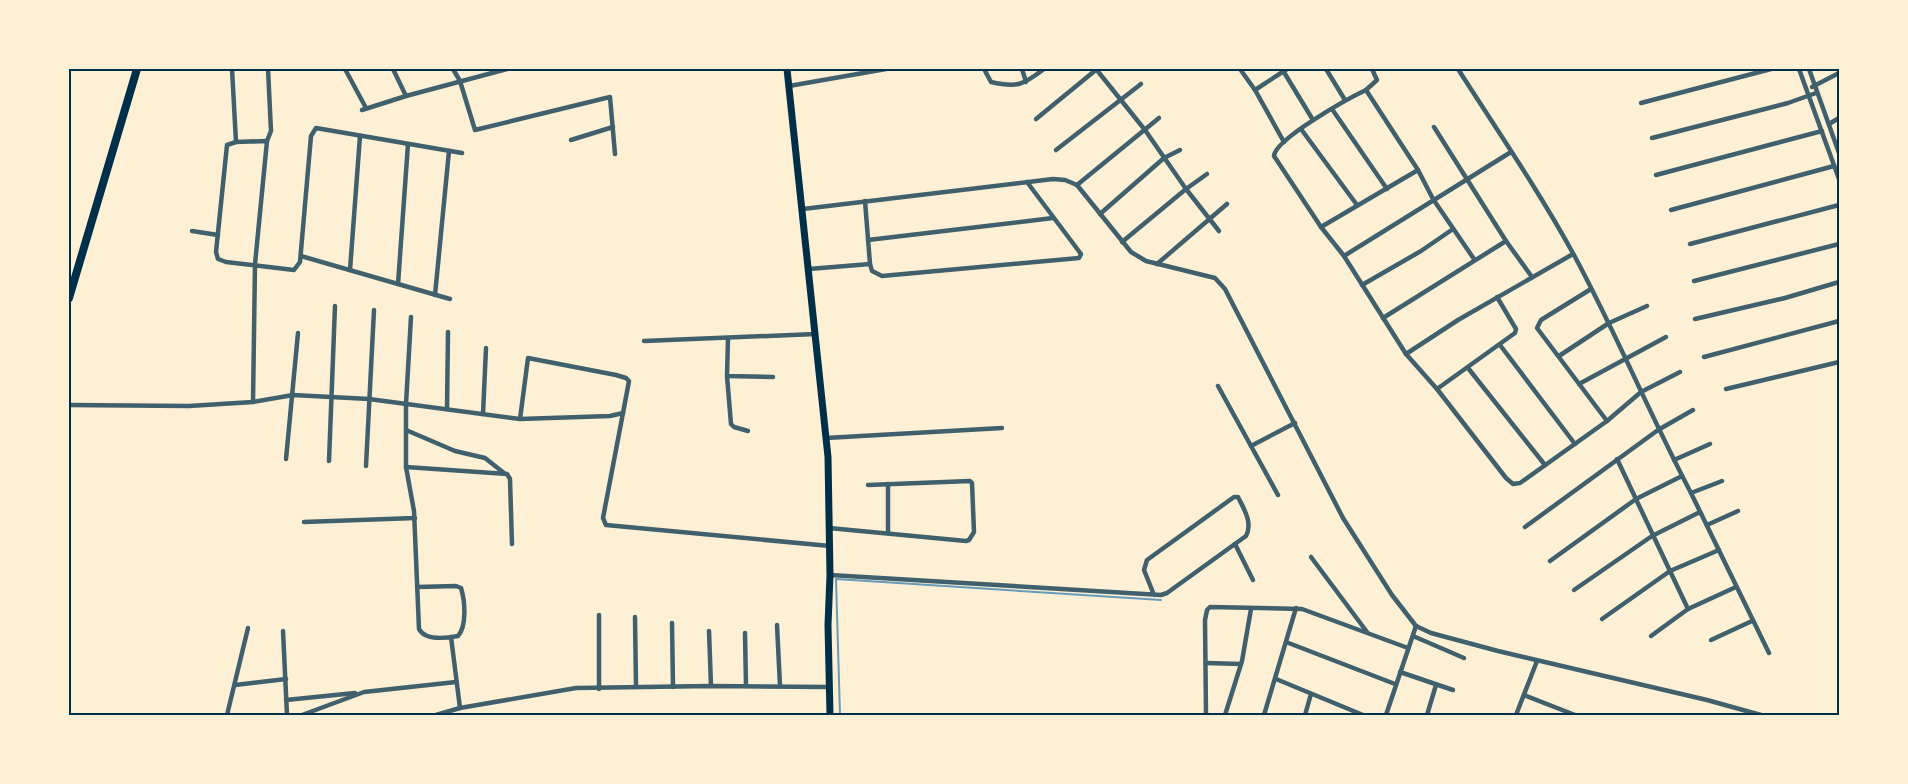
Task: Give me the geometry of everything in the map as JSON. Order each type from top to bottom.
[{"type":"highway","points":[[69,298],[137,69]]},
{"type":"main road","points":[[787,69],[826,438],[830,546],[828,625],[830,715]]},
{"type":"street","points":[[232,69],[236,142]]},
{"type":"street","points":[[253,402],[255,264],[267,141],[271,131],[268,69]]},
{"type":"street","points":[[345,69],[364,109],[507,69]]},
{"type":"street","points":[[393,69],[406,96]]},
{"type":"street","points":[[453,69],[460,81],[475,129],[610,97],[615,154]]},
{"type":"street","points":[[789,86],[886,69]]},
{"type":"street","points":[[984,69],[991,82],[1006,85],[1026,82],[1044,69]]},
{"type":"street","points":[[1022,69],[1026,82]]},
{"type":"street","points":[[1035,119],[1096,69],[1145,130],[1219,231]]},
{"type":"street","points":[[1240,69],[1255,90],[1284,142]]},
{"type":"street","points":[[1326,69],[1345,100]]},
{"type":"street","points":[[1372,69],[1377,80],[1366,90],[1345,100],[1300,129],[1276,148],[1274,156],[1321,227],[1344,256],[1406,354],[1437,389],[1506,478],[1513,484],[1520,483],[1607,421],[1641,392],[1680,372]]},
{"type":"street","points":[[1458,69],[1573,254],[1609,322],[1658,430],[1769,653]]},
{"type":"street","points":[[1641,103],[1772,69]]},
{"type":"street","points":[[1799,69],[1808,88],[1839,179]]},
{"type":"street","points":[[1809,69],[1839,153]]},
{"type":"street","points":[[1255,90],[1284,70],[1313,120]]},
{"type":"street","points":[[1808,88],[1839,73]]},
{"type":"street","points":[[1056,150],[1141,84]]},
{"type":"street","points":[[1366,90],[1418,170],[1433,199],[1474,260]]},
{"type":"street","points":[[1652,138],[1816,93]]},
{"type":"street","points":[[1332,109],[1387,189]]},
{"type":"street","points":[[1077,185],[1159,118]]},
{"type":"street","points":[[1829,124],[1839,118]]},
{"type":"street","points":[[571,140],[613,127]]},
{"type":"street","points":[[1434,127],[1506,241],[1532,277]]},
{"type":"street","points":[[267,141],[236,142],[227,146],[218,235],[218,259],[226,262],[294,270],[301,256],[313,132],[320,128],[462,153]]},
{"type":"street","points":[[1300,129],[1357,205]]},
{"type":"street","points":[[1656,175],[1822,131]]},
{"type":"street","points":[[350,270],[360,136]]},
{"type":"street","points":[[398,284],[408,144]]},
{"type":"street","points":[[435,295],[448,150]]},
{"type":"street","points":[[1100,214],[1164,158],[1180,150]]},
{"type":"street","points":[[1344,256],[1511,152]]},
{"type":"street","points":[[1671,210],[1834,166]]},
{"type":"street","points":[[1321,227],[1418,170]]},
{"type":"street","points":[[1122,242],[1207,174]]},
{"type":"street","points":[[803,209],[1053,179],[1065,180],[1077,185],[1122,242],[1139,256],[1157,264],[1215,278],[1225,289],[1344,518],[1392,595],[1416,626],[1431,633],[1537,661],[1707,700],[1761,715]]},
{"type":"street","points":[[865,201],[870,264],[872,271],[882,276],[1079,258],[1081,254],[1027,182]]},
{"type":"street","points":[[1157,264],[1227,204]]},
{"type":"street","points":[[1690,244],[1839,205]]},
{"type":"street","points":[[868,240],[1053,218]]},
{"type":"street","points":[[1362,285],[1421,251],[1453,229]]},
{"type":"street","points":[[192,231],[218,235]]},
{"type":"street","points":[[1383,318],[1506,241]]},
{"type":"street","points":[[1694,281],[1839,244]]},
{"type":"street","points":[[1406,354],[1497,297],[1573,254]]},
{"type":"street","points":[[301,256],[450,299]]},
{"type":"street","points":[[809,269],[870,264]]},
{"type":"street","points":[[1695,320],[1839,282]]},
{"type":"street","points":[[1591,289],[1538,324],[1537,328],[1607,421]]},
{"type":"street","points":[[1437,389],[1515,333],[1516,329],[1497,297]]},
{"type":"street","points":[[329,461],[335,306]]},
{"type":"street","points":[[1559,356],[1609,322],[1647,306]]},
{"type":"street","points":[[366,466],[374,310]]},
{"type":"street","points":[[411,317],[406,404],[406,467],[415,518],[417,587],[420,633],[428,637],[458,636],[464,624],[461,588],[456,586],[417,587]]},
{"type":"street","points":[[1704,357],[1839,321]]},
{"type":"street","points":[[447,409],[448,332]]},
{"type":"street","points":[[286,459],[298,333]]},
{"type":"street","points":[[644,341],[816,334]]},
{"type":"street","points":[[728,338],[727,376],[731,424],[734,428],[748,431]]},
{"type":"street","points":[[1579,384],[1666,338]]},
{"type":"street","points":[[1500,345],[1575,444]]},
{"type":"street","points":[[483,414],[486,348]]},
{"type":"street","points":[[520,419],[528,358],[626,378],[629,381],[603,518],[606,525],[830,546]]},
{"type":"street","points":[[1726,389],[1839,362]]},
{"type":"street","points":[[1468,368],[1545,465]]},
{"type":"street","points":[[727,376],[773,377]]},
{"type":"street","points":[[1218,386],[1278,495]]},
{"type":"street","points":[[69,405],[189,406],[253,402],[293,395],[369,399],[520,419],[610,416],[623,413]]},
{"type":"street","points":[[1525,526],[1658,430],[1693,410]]},
{"type":"street","points":[[1251,446],[1295,423]]},
{"type":"street","points":[[826,438],[1002,428]]},
{"type":"street","points":[[406,430],[454,451],[485,458],[509,476],[512,544]]},
{"type":"street","points":[[1674,460],[1710,444]]},
{"type":"street","points":[[1617,459],[1688,609]]},
{"type":"street","points":[[406,467],[504,473]]},
{"type":"street","points":[[1550,561],[1636,499],[1682,476]]},
{"type":"street","points":[[829,528],[966,541],[974,532],[972,483],[970,481],[868,485]]},
{"type":"street","points":[[1691,493],[1722,481]]},
{"type":"street","points":[[888,484],[888,533]]},
{"type":"street","points":[[830,575],[1154,595],[1167,593],[1246,536],[1249,531],[1249,522],[1238,497],[1234,496],[1147,560],[1144,570],[1154,595]]},
{"type":"street","points":[[1574,590],[1652,536],[1700,512]]},
{"type":"street","points":[[1707,525],[1738,512]]},
{"type":"street","points":[[303,522],[415,518]]},
{"type":"street","points":[[1235,544],[1253,580]]},
{"type":"street","points":[[1602,619],[1670,571],[1719,550]]},
{"type":"street","points":[[1311,557],[1368,632]]},
{"type":"street","points":[[1651,636],[1688,609],[1736,587]]},
{"type":"street","points":[[1206,715],[1206,610],[1215,606],[1251,609],[1296,608],[1310,611],[1408,648]]},
{"type":"street","points":[[1264,715],[1296,608]]},
{"type":"street","points":[[1225,715],[1241,664],[1251,609]]},
{"type":"street","points":[[599,615],[599,689]]},
{"type":"street","points":[[635,617],[636,687]]},
{"type":"street","points":[[1711,640],[1752,621]]},
{"type":"street","points":[[672,623],[673,687]]},
{"type":"street","points":[[777,625],[780,686]]},
{"type":"street","points":[[1386,715],[1416,626]]},
{"type":"street","points":[[227,715],[248,628]]},
{"type":"street","points":[[283,631],[287,715]]},
{"type":"street","points":[[709,631],[711,686]]},
{"type":"street","points":[[745,633],[746,686]]},
{"type":"street","points":[[1413,636],[1464,658]]},
{"type":"street","points":[[451,638],[460,708]]},
{"type":"street","points":[[1286,642],[1395,684]]},
{"type":"street","points":[[1516,715],[1537,661]]},
{"type":"street","points":[[1206,663],[1241,664]]},
{"type":"street","points":[[1400,672],[1453,690]]},
{"type":"street","points":[[235,685],[286,679]]},
{"type":"street","points":[[1276,679],[1364,715]]},
{"type":"street","points":[[286,700],[456,682]]},
{"type":"street","points":[[1427,715],[1436,685]]},
{"type":"street","points":[[436,715],[460,708],[576,688],[828,687]]},
{"type":"street","points":[[302,715],[364,692]]},
{"type":"street","points":[[1305,715],[1311,694]]},
{"type":"street","points":[[1524,695],[1575,715]]},
{"type":"street","points":[[1346,715],[1348,709]]},
{"type":"waterway","points":[[840,715],[836,579],[1161,600]]}]
